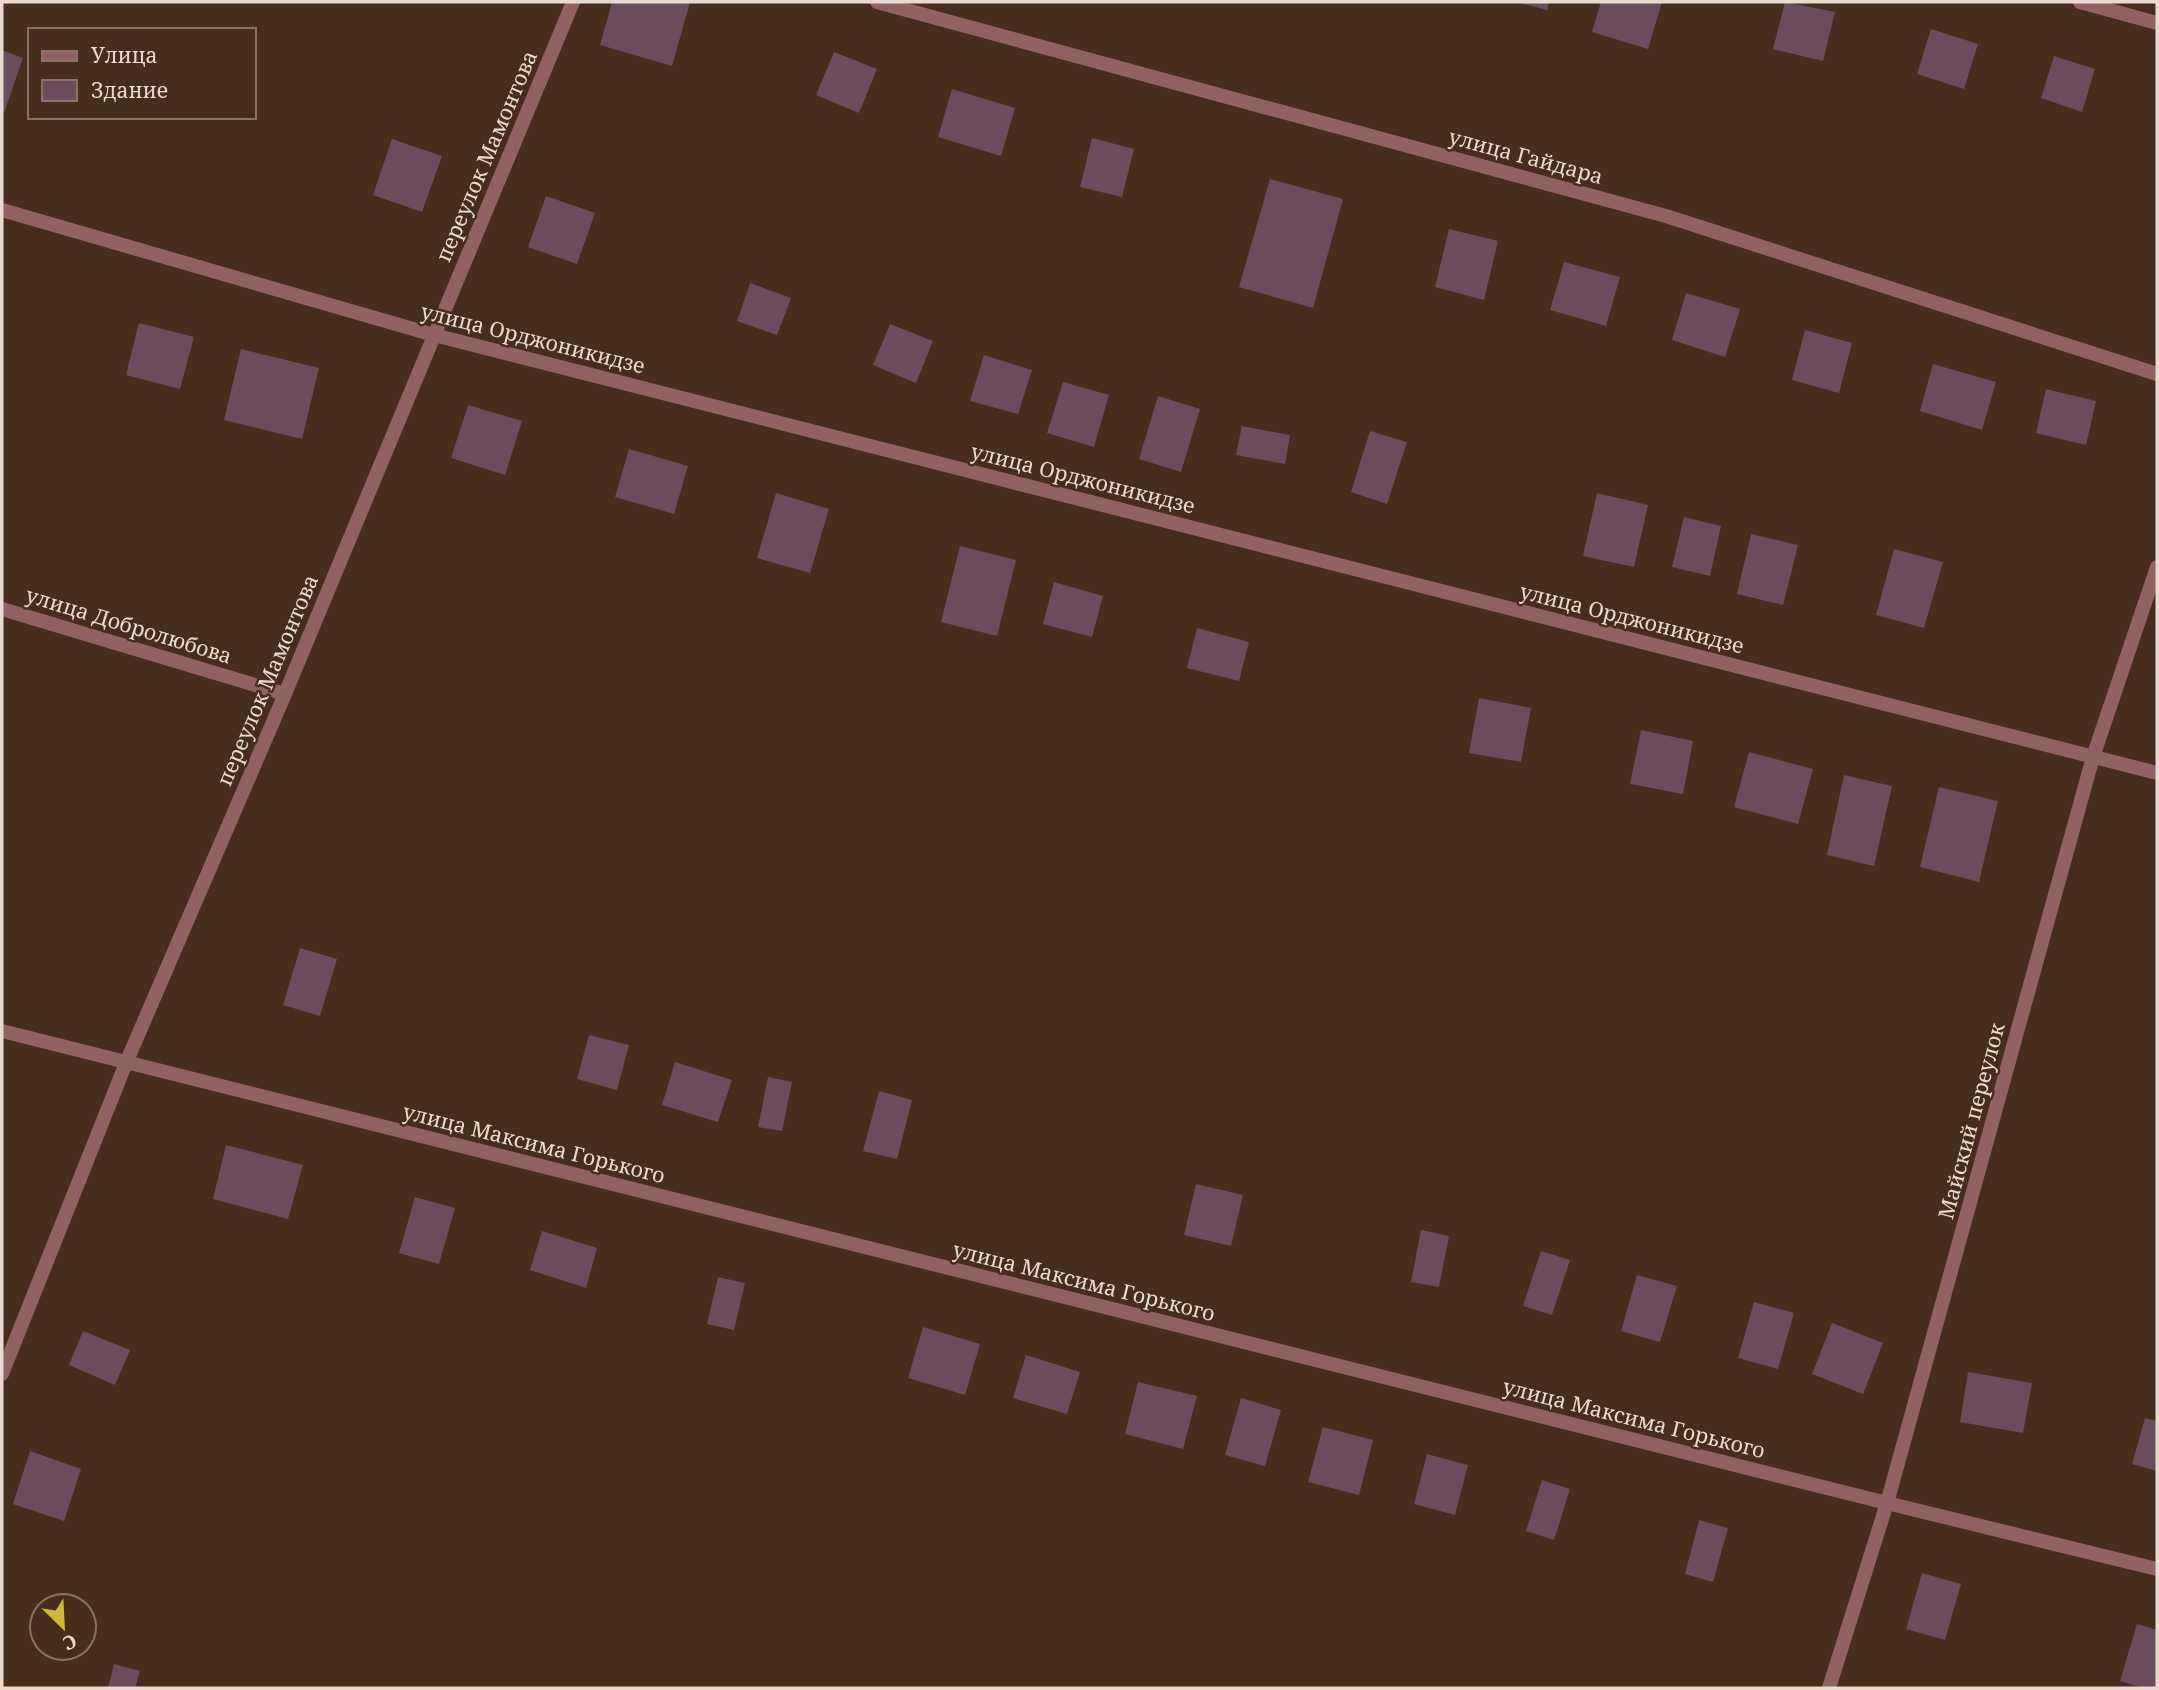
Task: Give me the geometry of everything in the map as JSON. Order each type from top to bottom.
[{"type":"street","name":"переулок Мамонтова","points":[[2,1374],[127,1063],[285,694],[573,2]]},
{"type":"street","name":"улица Гайдара","points":[[877,2],[1666,216],[2157,374]]},
{"type":"street","points":[[2080,2],[2157,23]]},
{"type":"street","name":"улица Орджоникидзе","points":[[2,210],[434,335],[2157,773]]},
{"type":"street","name":"Майский переулок","points":[[1829,1688],[1887,1503],[2093,757],[2157,567]]},
{"type":"street","name":"улица Добролюбова","points":[[2,609],[285,694]]},
{"type":"street","name":"улица Максима Горького","points":[[2,1031],[2157,1569]]},
{"type":"building","points":[[612,2],[690,2],[672,66],[600,45]]},
{"type":"building","points":[[1516,2],[1549,2],[1547,10]]},
{"type":"building","points":[[1601,2],[1662,2],[1648,49],[1592,32]]},
{"type":"building","points":[[1785,2],[1835,12],[1823,61],[1773,49]]},
{"type":"building","points":[[1931,29],[1978,44],[1964,89],[1917,74]]},
{"type":"building","points":[[2,50],[23,58],[4,113],[2,112]]},
{"type":"building","points":[[834,52],[877,69],[859,113],[816,95]]},
{"type":"building","points":[[2054,56],[2095,69],[2082,112],[2041,98]]},
{"type":"building","points":[[952,89],[1015,108],[1001,156],[938,137]]},
{"type":"building","points":[[1092,138],[1134,149],[1122,197],[1080,187]]},
{"type":"building","points":[[392,139],[442,156],[422,212],[373,195]]},
{"type":"building","points":[[1270,179],[1343,199],[1313,308],[1239,287]]},
{"type":"building","points":[[546,196],[595,213],[577,264],[528,247]]},
{"type":"building","points":[[1449,229],[1498,241],[1484,300],[1435,287]]},
{"type":"building","points":[[1564,262],[1620,277],[1606,326],[1550,310]]},
{"type":"building","points":[[750,283],[791,298],[777,335],[737,321]]},
{"type":"building","points":[[1686,293],[1740,309],[1725,357],[1672,340]]},
{"type":"building","points":[[139,323],[194,337],[180,389],[126,375]]},
{"type":"building","points":[[890,324],[933,341],[916,383],[873,365]]},
{"type":"building","points":[[1805,330],[1852,343],[1839,393],[1792,380]]},
{"type":"building","points":[[241,349],[319,368],[302,439],[224,420]]},
{"type":"building","points":[[984,355],[1032,370],[1018,414],[970,401]]},
{"type":"building","points":[[1933,364],[1996,382],[1982,430],[1920,411]]},
{"type":"building","points":[[1063,382],[1109,395],[1094,447],[1047,433]]},
{"type":"building","points":[[2046,389],[2096,401],[2086,445],[2036,433]]},
{"type":"building","points":[[1158,396],[1200,409],[1181,472],[1139,459]]},
{"type":"building","points":[[468,405],[522,421],[505,475],[451,458]]},
{"type":"building","points":[[1242,426],[1290,435],[1285,464],[1236,455]]},
{"type":"building","points":[[1370,431],[1407,442],[1387,504],[1351,492]]},
{"type":"building","points":[[629,449],[688,466],[674,514],[615,497]]},
{"type":"building","points":[[776,493],[829,509],[810,573],[757,558]]},
{"type":"building","points":[[1597,493],[1648,505],[1634,567],[1583,556]]},
{"type":"building","points":[[1684,517],[1721,526],[1710,576],[1672,567]]},
{"type":"building","points":[[1751,534],[1798,545],[1783,605],[1737,594]]},
{"type":"building","points":[[960,546],[1016,560],[997,636],[941,622]]},
{"type":"building","points":[[1894,549],[1943,562],[1924,628],[1876,615]]},
{"type":"building","points":[[1054,582],[1103,596],[1092,637],[1043,624]]},
{"type":"building","points":[[1197,628],[1249,642],[1239,681],[1187,668]]},
{"type":"building","points":[[1479,698],[1531,708],[1521,762],[1469,753]]},
{"type":"building","points":[[1641,730],[1693,741],[1683,794],[1630,784]]},
{"type":"building","points":[[1749,752],[1813,769],[1798,824],[1734,807]]},
{"type":"building","points":[[1844,775],[1892,786],[1874,866],[1827,855]]},
{"type":"building","points":[[1939,787],[1998,801],[1979,882],[1920,867]]},
{"type":"building","points":[[300,948],[337,959],[320,1016],[283,1005]]},
{"type":"building","points":[[589,1035],[629,1045],[617,1090],[577,1079]]},
{"type":"building","points":[[675,1062],[732,1080],[718,1122],[662,1105]]},
{"type":"building","points":[[768,1077],[792,1082],[782,1131],[758,1127]]},
{"type":"building","points":[[879,1091],[912,1100],[897,1159],[863,1151]]},
{"type":"building","points":[[226,1145],[303,1165],[288,1219],[213,1199]]},
{"type":"building","points":[[1196,1184],[1243,1195],[1231,1246],[1184,1235]]},
{"type":"building","points":[[415,1197],[455,1208],[439,1264],[399,1253]]},
{"type":"building","points":[[1421,1230],[1449,1236],[1439,1287],[1411,1282]]},
{"type":"building","points":[[542,1231],[597,1248],[586,1288],[530,1270]]},
{"type":"building","points":[[1541,1251],[1570,1260],[1552,1315],[1523,1306]]},
{"type":"building","points":[[1637,1275],[1677,1286],[1660,1342],[1621,1331]]},
{"type":"building","points":[[718,1277],[745,1283],[734,1330],[707,1324]]},
{"type":"building","points":[[1754,1302],[1794,1313],[1778,1369],[1738,1358]]},
{"type":"building","points":[[1832,1323],[1883,1343],[1863,1394],[1812,1374]]},
{"type":"building","points":[[923,1327],[980,1344],[965,1395],[908,1378]]},
{"type":"building","points":[[83,1331],[130,1350],[115,1385],[69,1365]]},
{"type":"building","points":[[1026,1355],[1080,1372],[1067,1414],[1013,1398]]},
{"type":"building","points":[[1968,1372],[2032,1383],[2023,1433],[1960,1422]]},
{"type":"building","points":[[1138,1382],[1197,1396],[1183,1449],[1125,1434]]},
{"type":"building","points":[[1241,1398],[1281,1410],[1265,1466],[1225,1455]]},
{"type":"building","points":[[2145,1418],[2157,1421],[2157,1471],[2132,1464]]},
{"type":"building","points":[[1323,1427],[1373,1440],[1359,1495],[1308,1482]]},
{"type":"building","points":[[30,1451],[81,1469],[64,1521],[13,1504]]},
{"type":"building","points":[[1427,1454],[1468,1465],[1455,1515],[1414,1504]]},
{"type":"building","points":[[1542,1480],[1570,1489],[1554,1540],[1526,1531]]},
{"type":"building","points":[[1699,1520],[1728,1528],[1713,1582],[1685,1574]]},
{"type":"building","points":[[1922,1573],[1961,1584],[1945,1640],[1906,1629]]},
{"type":"building","points":[[2137,1624],[2157,1630],[2157,1688],[2143,1688],[2120,1681]]},
{"type":"building","points":[[114,1664],[140,1671],[135,1688],[108,1688]]}]
